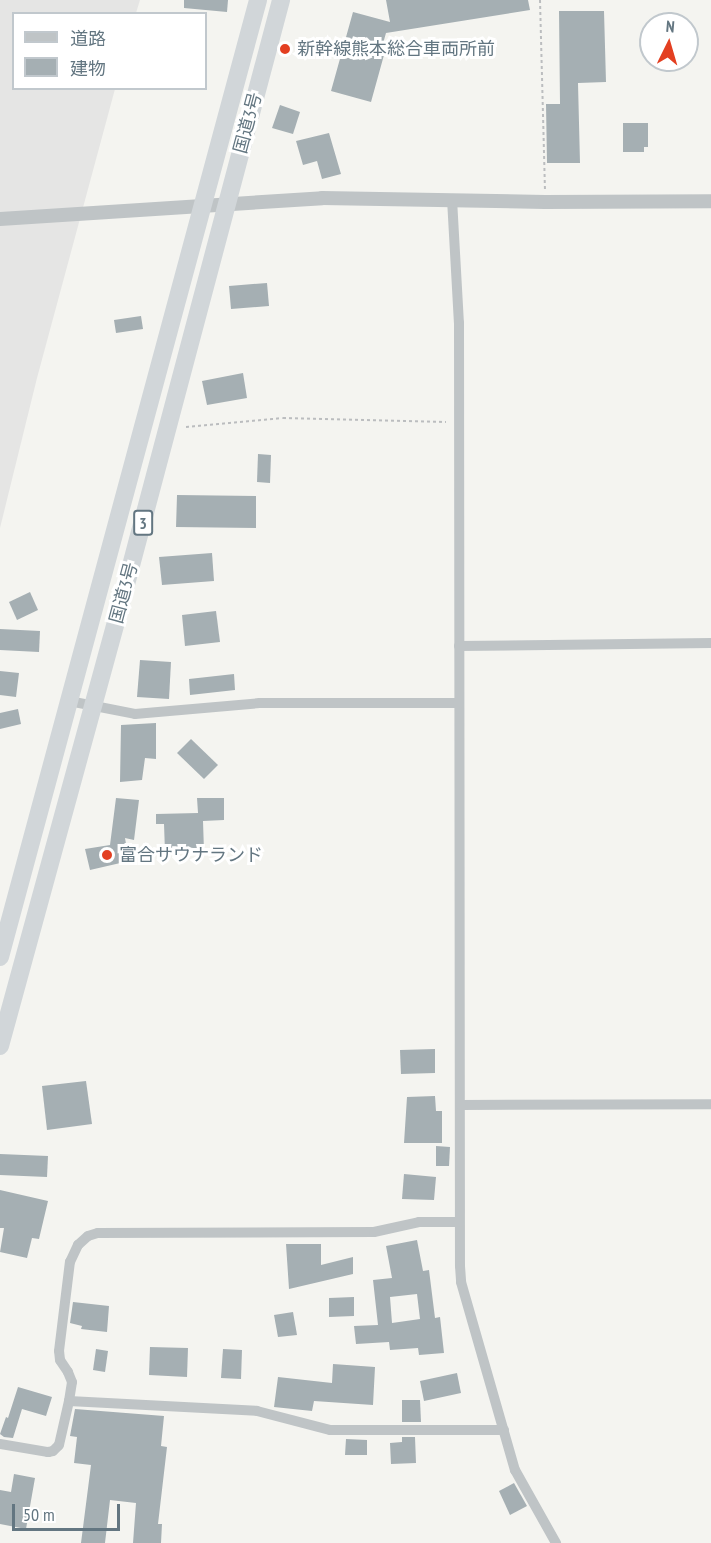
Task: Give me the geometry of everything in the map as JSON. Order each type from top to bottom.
[{"type":"highway","name":"国道3号","points":[[0,957],[258,0]]},
{"type":"highway","name":"国道3号","points":[[0,1046],[168,429],[281,0]]},
{"type":"street","points":[[0,219],[273,199],[711,201]]},
{"type":"street","points":[[452,199],[459,313],[461,1105],[459,1222],[461,1282],[515,1470],[556,1543]]},
{"type":"street","points":[[459,646],[711,643]]},
{"type":"street","points":[[69,701],[135,714],[260,703],[459,703]]},
{"type":"street","points":[[461,1105],[711,1104]]},
{"type":"street","points":[[0,1444],[53,1451],[58,1445],[72,1382],[60,1360],[59,1351],[70,1262],[78,1245],[88,1236],[98,1233],[374,1232],[412,1223],[459,1222]]},
{"type":"street","points":[[69,1401],[257,1412],[330,1430],[504,1430]]},
{"type":"path","points":[[540,0],[545,202]]},
{"type":"path","points":[[168,429],[283,418],[459,423]]},
{"type":"shaded area","points":[[0,0],[140,0],[136,12],[12,12],[12,90],[115,90],[37,378],[0,528]]},
{"type":"building","points":[[184,0],[228,0],[227,12],[184,8]]},
{"type":"building","points":[[386,0],[528,0],[530,10],[386,33],[380,54],[384,55],[371,102],[331,91],[353,12],[390,22]]},
{"type":"building","points":[[559,11],[604,11],[606,82],[578,83],[580,163],[547,163],[546,104],[560,104]]},
{"type":"building","points":[[280,105],[300,112],[293,134],[272,128]]},
{"type":"building","points":[[623,123],[648,123],[648,147],[644,147],[644,152],[623,152]]},
{"type":"building","points":[[329,133],[341,174],[322,179],[317,161],[303,165],[296,141]]},
{"type":"building","points":[[267,283],[269,306],[231,309],[229,286]]},
{"type":"building","points":[[141,316],[143,329],[116,333],[114,320]]},
{"type":"building","points":[[243,373],[247,398],[207,405],[202,381]]},
{"type":"building","points":[[258,454],[271,455],[270,483],[257,482]]},
{"type":"building","points":[[177,495],[256,496],[256,528],[176,527]]},
{"type":"building","points":[[212,553],[214,581],[162,585],[159,557]]},
{"type":"building","points":[[30,592],[38,610],[17,620],[9,602]]},
{"type":"building","points":[[216,611],[220,642],[185,646],[182,615]]},
{"type":"building","points":[[0,629],[40,631],[39,652],[0,650]]},
{"type":"building","points":[[140,660],[171,662],[169,699],[137,697]]},
{"type":"building","points":[[0,671],[19,673],[16,697],[0,695]]},
{"type":"building","points":[[234,674],[235,690],[190,695],[189,679]]},
{"type":"building","points":[[18,709],[21,724],[0,729],[0,713]]},
{"type":"building","points":[[156,723],[156,759],[145,758],[142,780],[120,782],[121,725]]},
{"type":"building","points":[[191,739],[218,765],[204,779],[177,753]]},
{"type":"building","points":[[116,798],[139,800],[134,840],[125,838],[129,861],[90,870],[85,849],[110,845]]},
{"type":"building","points":[[197,798],[224,798],[224,820],[203,821],[204,851],[165,852],[164,824],[156,824],[156,814],[198,813]]},
{"type":"building","points":[[435,1049],[435,1073],[401,1074],[400,1050]]},
{"type":"building","points":[[86,1081],[92,1124],[47,1130],[42,1086]]},
{"type":"building","points":[[435,1096],[436,1111],[442,1111],[442,1143],[404,1143],[407,1097]]},
{"type":"building","points":[[436,1146],[450,1147],[449,1166],[436,1166]]},
{"type":"building","points":[[0,1154],[48,1156],[47,1177],[0,1175]]},
{"type":"building","points":[[404,1174],[436,1177],[434,1200],[402,1199]]},
{"type":"building","points":[[0,1190],[48,1201],[39,1239],[32,1238],[27,1258],[0,1252],[4,1228],[0,1228]]},
{"type":"building","points":[[417,1240],[423,1271],[429,1270],[435,1318],[440,1317],[444,1353],[419,1355],[418,1348],[390,1350],[389,1342],[356,1344],[354,1326],[378,1325],[373,1280],[392,1278],[386,1246]],"holes":[[[417,1294],[420,1319],[392,1323],[390,1297]]]},
{"type":"building","points":[[286,1244],[321,1244],[321,1265],[353,1257],[353,1274],[289,1289]]},
{"type":"building","points":[[354,1297],[354,1316],[329,1317],[329,1298]]},
{"type":"building","points":[[73,1302],[109,1306],[107,1332],[81,1329],[82,1326],[70,1323]]},
{"type":"building","points":[[293,1312],[297,1335],[278,1337],[274,1315]]},
{"type":"building","points":[[150,1347],[188,1348],[187,1377],[149,1375]]},
{"type":"building","points":[[96,1349],[108,1351],[105,1372],[93,1370]]},
{"type":"building","points":[[223,1349],[242,1350],[241,1379],[221,1378]]},
{"type":"building","points":[[333,1364],[375,1367],[373,1405],[314,1401],[312,1411],[274,1407],[278,1377],[332,1383]]},
{"type":"building","points":[[457,1373],[461,1393],[424,1401],[420,1381]]},
{"type":"building","points":[[18,1387],[52,1397],[46,1416],[22,1409],[13,1438],[4,1437],[0,1434]]},
{"type":"building","points":[[402,1400],[420,1400],[421,1422],[402,1422]]},
{"type":"building","points":[[75,1409],[164,1416],[161,1446],[167,1447],[158,1524],[162,1524],[161,1543],[133,1543],[136,1503],[110,1500],[105,1543],[81,1543],[91,1465],[74,1463],[77,1437],[70,1436]]},
{"type":"building","points":[[402,1437],[415,1437],[416,1463],[391,1464],[390,1443],[402,1442]]},
{"type":"building","points":[[346,1439],[367,1440],[367,1455],[345,1455]]},
{"type":"building","points":[[14,1474],[35,1478],[26,1529],[0,1524],[0,1490],[11,1492]]},
{"type":"building","points":[[514,1483],[527,1506],[510,1515],[499,1491]]},
{"type":"place","name":"新幹線熊本総合車両所前","points":[[285,49]]},
{"type":"place","name":"富合サウナランド","points":[[107,855]]}]
